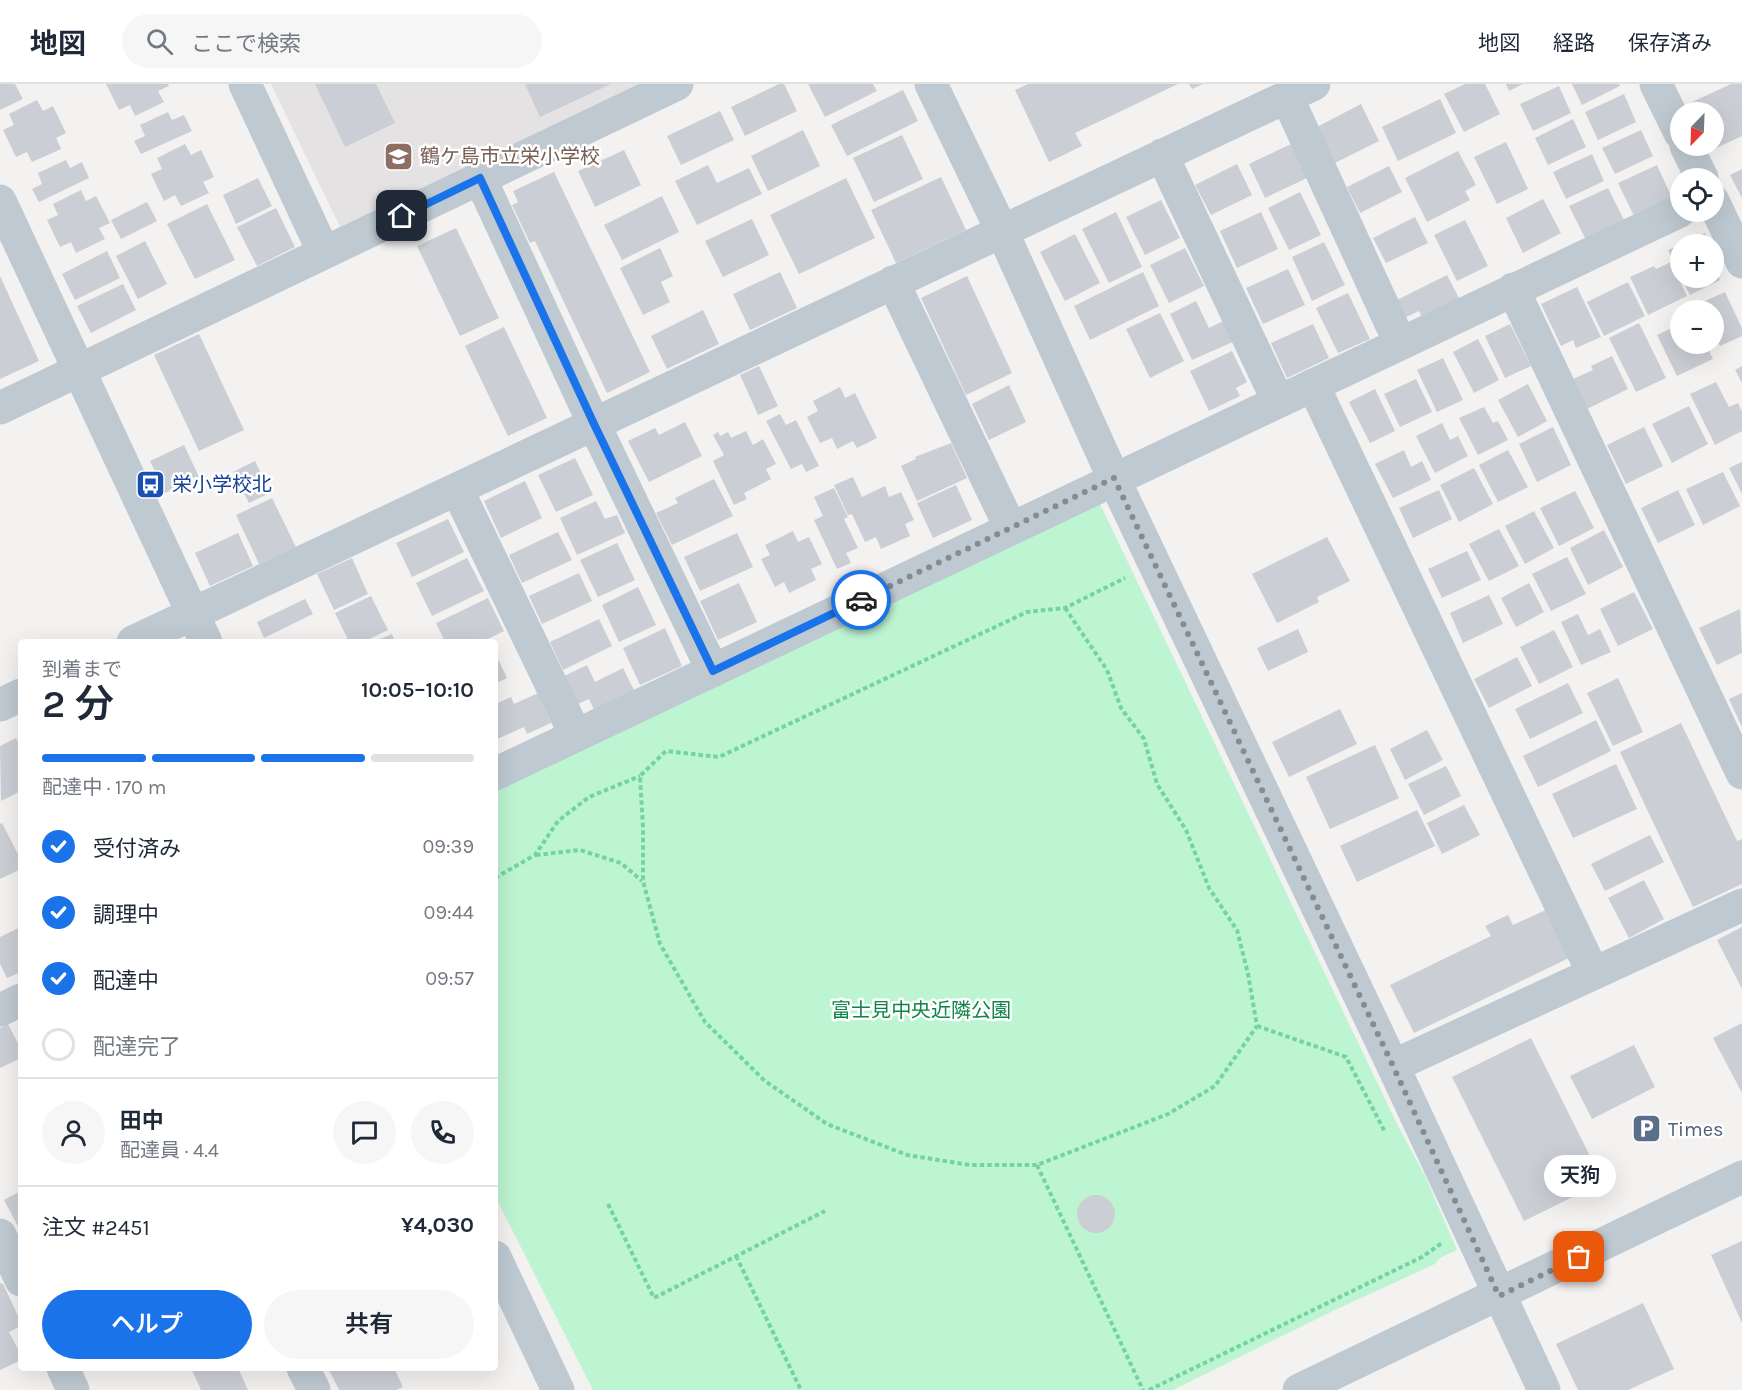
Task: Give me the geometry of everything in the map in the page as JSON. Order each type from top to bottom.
[{"type":"street","points":[[245,84],[324,253]]},
{"type":"street","points":[[0,408],[677,84]]},
{"type":"street","points":[[932,84],[1002,231],[1114,478],[1544,1390]]},
{"type":"street","points":[[1656,84],[1670,113]]},
{"type":"street","points":[[146,639],[199,628],[457,489],[1300,91],[1400,343]]},
{"type":"street","points":[[1162,155],[1278,401]]},
{"type":"street","points":[[480,178],[594,424],[713,671]]},
{"type":"street","points":[[0,201],[199,628]]},
{"type":"street","points":[[498,773],[1670,216]]},
{"type":"street","points":[[1723,222],[1742,262]]},
{"type":"street","points":[[893,282],[1011,529]]},
{"type":"street","points":[[1513,289],[1742,773]]},
{"type":"street","points":[[1313,385],[1593,974]]},
{"type":"street","points":[[457,489],[576,736]]},
{"type":"street","points":[[0,705],[18,696]]},
{"type":"street","points":[[1393,1066],[1742,905]]},
{"type":"street","points":[[0,1010],[18,1001]]},
{"type":"street","points":[[1299,1390],[1499,1296],[1742,1177]]},
{"type":"street","points":[[1,1242],[18,1274]]},
{"type":"street","points":[[498,1263],[558,1390]]},
{"type":"street","points":[[64,1371],[73,1390]]},
{"type":"street","points":[[304,1371],[314,1390]]},
{"type":"path","points":[[535,855],[558,821],[589,797],[640,776],[666,751],[719,757],[1026,612],[1065,608],[1128,576]]},
{"type":"path","points":[[640,776],[643,881],[660,944],[705,1022],[765,1081],[827,1124],[907,1155],[970,1165],[1037,1165],[1168,1114],[1215,1086],[1257,1026],[1248,974],[1237,930],[1209,888],[1186,830],[1157,784],[1144,740],[1121,708],[1107,670],[1065,608]]},
{"type":"path","points":[[498,876],[535,855],[580,850],[621,863],[643,881]]},
{"type":"path","points":[[1257,1026],[1346,1057],[1388,1139]]},
{"type":"path","points":[[1037,1165],[1143,1390]]},
{"type":"path","points":[[608,1204],[654,1298],[825,1211]]},
{"type":"path","points":[[1149,1390],[1422,1257],[1442,1243]]},
{"type":"path","points":[[736,1256],[801,1390]]},
{"type":"shaded area","name":"鶴ケ島市立栄小学校","points":[[271,84],[644,84],[340,227]]},
{"type":"green space","name":"富士見中央近隣公園","points":[[1100,504],[1397,1124],[1425,1176],[1457,1250],[1440,1258],[1435,1264],[1337,1309],[1173,1390],[593,1390],[498,1202],[498,790]]},
{"type":"building","points":[[0,84],[15,84],[23,99],[0,110]]},
{"type":"building","points":[[106,84],[168,84],[169,86],[158,91],[164,102],[135,116],[130,105],[119,110]]},
{"type":"building","points":[[315,84],[376,84],[395,123],[345,147]]},
{"type":"building","points":[[525,84],[611,84],[540,117]]},
{"type":"building","points":[[779,84],[784,84],[797,111],[745,136],[731,107]]},
{"type":"building","points":[[808,84],[873,84],[877,91],[825,117]]},
{"type":"building","points":[[1028,84],[1178,84],[1075,133],[1082,146],[1049,162],[1015,90]]},
{"type":"building","points":[[1189,84],[1203,84],[1192,89]]},
{"type":"building","points":[[1465,84],[1485,84],[1500,114],[1464,132],[1444,94]]},
{"type":"building","points":[[1506,84],[1523,84],[1509,91]]},
{"type":"building","points":[[1572,84],[1619,84],[1620,86],[1582,105]]},
{"type":"building","points":[[1731,84],[1742,84],[1742,136],[1724,144],[1724,102],[1692,102]]},
{"type":"building","points":[[1559,86],[1571,113],[1533,131],[1520,104]]},
{"type":"building","points":[[903,90],[918,121],[847,156],[831,125]]},
{"type":"building","points":[[1624,94],[1636,122],[1598,140],[1585,112]]},
{"type":"building","points":[[1440,99],[1456,133],[1398,161],[1382,127]]},
{"type":"building","points":[[37,100],[43,111],[53,106],[66,133],[56,138],[61,149],[32,162],[27,152],[16,157],[3,130],[14,125],[9,114]]},
{"type":"building","points":[[1361,104],[1379,141],[1335,163],[1317,127]]},
{"type":"building","points":[[720,111],[734,140],[681,165],[667,136]]},
{"type":"building","points":[[168,112],[172,120],[184,115],[192,131],[141,154],[134,141],[145,136],[140,125]]},
{"type":"building","points":[[1573,119],[1586,147],[1548,165],[1535,138]]},
{"type":"building","points":[[803,130],[820,166],[768,191],[751,156]]},
{"type":"building","points":[[1641,130],[1653,156],[1615,174],[1602,148]]},
{"type":"building","points":[[902,135],[923,179],[874,202],[853,158]]},
{"type":"building","points":[[1506,142],[1528,189],[1497,204],[1474,157]]},
{"type":"building","points":[[185,144],[191,155],[201,150],[214,177],[203,182],[209,193],[181,206],[175,195],[164,201],[151,174],[162,169],[157,158]]},
{"type":"building","points":[[1291,144],[1307,178],[1265,198],[1249,164]]},
{"type":"building","points":[[624,150],[641,185],[595,207],[578,171]]},
{"type":"building","points":[[1458,151],[1476,185],[1465,191],[1470,200],[1427,222],[1405,178]]},
{"type":"building","points":[[1592,154],[1604,181],[1566,199],[1553,172]]},
{"type":"building","points":[[66,160],[70,168],[82,162],[89,178],[39,202],[32,189],[42,184],[38,173]]},
{"type":"building","points":[[1237,164],[1252,195],[1211,215],[1195,185]]},
{"type":"building","points":[[708,165],[717,183],[749,168],[762,194],[697,225],[675,181]]},
{"type":"building","points":[[1657,165],[1670,193],[1670,201],[1635,218],[1618,183]]},
{"type":"building","points":[[1389,166],[1402,192],[1360,213],[1347,187]]},
{"type":"building","points":[[1742,169],[1742,198],[1730,175]]},
{"type":"building","points":[[554,172],[650,372],[607,393],[535,241],[530,243],[512,205],[518,202],[513,191]]},
{"type":"building","points":[[941,177],[966,230],[896,263],[871,210]]},
{"type":"building","points":[[258,178],[272,206],[236,224],[223,195]]},
{"type":"building","points":[[846,178],[875,238],[799,274],[770,215]]},
{"type":"building","points":[[1608,188],[1625,222],[1586,240],[1569,206]]},
{"type":"building","points":[[81,190],[86,201],[96,196],[110,223],[99,228],[105,239],[76,253],[71,242],[60,247],[47,220],[58,215],[53,204]]},
{"type":"building","points":[[1300,192],[1321,235],[1289,250],[1268,208]]},
{"type":"building","points":[[662,196],[679,232],[622,260],[604,225]]},
{"type":"building","points":[[1543,199],[1561,233],[1523,253],[1506,218]]},
{"type":"building","points":[[1161,200],[1180,238],[1145,255],[1126,217]]},
{"type":"building","points":[[147,202],[157,221],[121,239],[111,220]]},
{"type":"building","points":[[207,204],[235,260],[195,279],[167,224]]},
{"type":"building","points":[[276,208],[295,247],[257,266],[237,227]]},
{"type":"building","points":[[1116,212],[1142,267],[1109,283],[1082,229]]},
{"type":"building","points":[[1261,212],[1278,249],[1237,268],[1220,231]]},
{"type":"building","points":[[1415,217],[1428,243],[1386,263],[1373,238]]},
{"type":"building","points":[[752,219],[769,255],[723,277],[705,241]]},
{"type":"building","points":[[1465,220],[1488,266],[1457,281],[1434,235]]},
{"type":"building","points":[[456,228],[499,318],[460,336],[417,246]]},
{"type":"building","points":[[1075,234],[1100,283],[1065,301],[1040,252]]},
{"type":"building","points":[[145,241],[167,284],[138,299],[116,256]]},
{"type":"building","points":[[1324,242],[1345,285],[1312,301],[1292,257]]},
{"type":"building","points":[[660,248],[673,276],[661,282],[670,302],[643,315],[620,268]]},
{"type":"building","points":[[1185,248],[1204,286],[1169,303],[1150,265]]},
{"type":"building","points":[[107,251],[120,278],[75,300],[62,274]]},
{"type":"building","points":[[1670,262],[1670,288],[1683,288],[1687,296],[1679,300],[1670,300],[1670,304],[1648,315],[1630,277],[1654,266],[1656,269]]},
{"type":"building","points":[[1288,269],[1305,305],[1263,324],[1246,288]]},
{"type":"building","points":[[780,272],[797,308],[750,330],[733,294]]},
{"type":"building","points":[[1143,272],[1159,306],[1090,340],[1074,306]]},
{"type":"building","points":[[1447,275],[1460,300],[1423,319],[1419,311],[1404,318],[1395,301]]},
{"type":"building","points":[[0,276],[39,361],[0,379]]},
{"type":"building","points":[[967,276],[1012,373],[966,395],[921,298]]},
{"type":"building","points":[[1628,282],[1645,316],[1604,336],[1587,302]]},
{"type":"building","points":[[123,284],[136,310],[91,333],[77,306]]},
{"type":"building","points":[[1577,287],[1601,337],[1576,348],[1573,340],[1561,346],[1541,304]]},
{"type":"building","points":[[1686,288],[1704,288],[1690,295]]},
{"type":"building","points":[[1725,292],[1742,328],[1742,336],[1724,344],[1724,300],[1707,300]]},
{"type":"building","points":[[1348,293],[1370,339],[1338,353],[1316,308]]},
{"type":"building","points":[[1196,301],[1209,328],[1225,320],[1235,341],[1192,360],[1170,314]]},
{"type":"building","points":[[703,310],[719,344],[667,369],[651,336]]},
{"type":"building","points":[[1160,313],[1184,361],[1150,378],[1126,329]]},
{"type":"building","points":[[1639,323],[1666,378],[1636,392],[1609,338]]},
{"type":"building","points":[[1313,324],[1329,358],[1287,378],[1271,343]]},
{"type":"building","points":[[1510,324],[1531,366],[1505,378],[1485,336]]},
{"type":"building","points":[[504,327],[547,418],[508,436],[465,346]]},
{"type":"building","points":[[1670,329],[1670,354],[1711,354],[1713,359],[1677,376],[1657,335]]},
{"type":"building","points":[[199,334],[244,430],[199,451],[154,355]]},
{"type":"building","points":[[1478,339],[1499,380],[1474,393],[1453,352]]},
{"type":"building","points":[[1232,351],[1247,382],[1236,388],[1240,396],[1209,411],[1190,371]]},
{"type":"building","points":[[1612,356],[1628,389],[1587,409],[1573,379],[1593,370],[1591,366]]},
{"type":"building","points":[[1443,358],[1463,400],[1437,412],[1417,370]]},
{"type":"building","points":[[759,366],[778,406],[758,415],[740,375]]},
{"type":"building","points":[[1742,366],[1742,383],[1735,370]]},
{"type":"building","points":[[1416,379],[1432,412],[1400,427],[1384,394]]},
{"type":"building","points":[[1716,382],[1729,407],[1738,403],[1742,412],[1742,431],[1715,445],[1690,394]]},
{"type":"building","points":[[1528,384],[1547,421],[1518,437],[1498,400]]},
{"type":"building","points":[[1009,385],[1026,422],[989,440],[972,404]]},
{"type":"building","points":[[840,387],[845,398],[855,393],[877,438],[857,448],[853,441],[837,449],[832,438],[820,443],[807,417],[818,411],[813,401]]},
{"type":"building","points":[[1375,389],[1395,431],[1370,443],[1349,402]]},
{"type":"building","points":[[1689,406],[1708,444],[1672,463],[1652,424]]},
{"type":"building","points":[[1484,407],[1493,423],[1498,421],[1508,440],[1478,455],[1459,418]]},
{"type":"building","points":[[780,414],[786,425],[796,420],[819,466],[806,472],[802,464],[791,469],[766,421]]},
{"type":"building","points":[[685,422],[702,456],[649,482],[628,441],[655,428],[659,435]]},
{"type":"building","points":[[1442,423],[1450,440],[1458,436],[1468,456],[1435,473],[1416,436]]},
{"type":"building","points":[[1553,427],[1571,465],[1537,482],[1519,444]]},
{"type":"building","points":[[1644,427],[1663,466],[1626,484],[1607,445]]},
{"type":"building","points":[[746,431],[753,445],[763,439],[776,464],[766,469],[771,479],[744,493],[747,499],[734,505],[713,461],[724,455],[713,435],[718,432],[720,436],[728,432],[731,438]]},
{"type":"building","points":[[951,443],[967,478],[917,501],[901,466],[916,459],[915,457]]},
{"type":"building","points":[[184,445],[199,477],[165,493],[150,461]]},
{"type":"building","points":[[1404,450],[1411,467],[1422,461],[1431,480],[1393,498],[1375,464]]},
{"type":"building","points":[[1508,450],[1528,487],[1498,502],[1479,465]]},
{"type":"building","points":[[575,458],[593,495],[556,512],[538,475]]},
{"type":"building","points":[[255,461],[270,493],[249,503],[233,472]]},
{"type":"building","points":[[1742,462],[1742,494],[1729,468]]},
{"type":"building","points":[[1474,468],[1493,504],[1459,522],[1440,485]]},
{"type":"building","points":[[1723,472],[1740,506],[1703,525],[1686,489]]},
{"type":"building","points":[[853,477],[862,497],[885,486],[889,497],[901,492],[914,520],[905,524],[910,536],[881,549],[876,537],[865,542],[852,514],[848,515],[834,485]]},
{"type":"building","points":[[714,479],[733,516],[672,545],[656,513],[678,503],[675,498]]},
{"type":"building","points":[[525,481],[542,518],[501,538],[484,501]]},
{"type":"building","points":[[956,485],[972,520],[933,538],[917,503]]},
{"type":"building","points":[[834,488],[848,517],[844,519],[858,548],[846,553],[851,563],[837,569],[814,520],[823,516],[814,497]]},
{"type":"building","points":[[1439,490],[1452,519],[1413,538],[1399,508]]},
{"type":"building","points":[[1678,490],[1695,525],[1658,543],[1641,508]]},
{"type":"building","points":[[1575,491],[1594,528],[1559,546],[1540,508]]},
{"type":"building","points":[[272,498],[296,547],[259,564],[236,515]]},
{"type":"building","points":[[596,501],[605,519],[617,515],[625,533],[577,555],[560,518]]},
{"type":"building","points":[[1534,511],[1554,548],[1525,564],[1505,526]]},
{"type":"building","points":[[448,519],[464,552],[412,577],[396,543]]},
{"type":"building","points":[[1499,529],[1519,566],[1489,581],[1469,544]]},
{"type":"building","points":[[1604,530],[1623,567],[1588,585],[1570,548]]},
{"type":"building","points":[[793,531],[798,542],[809,537],[822,564],[811,569],[816,580],[789,593],[784,582],[775,587],[761,559],[770,555],[765,545]]},
{"type":"building","points":[[558,532],[572,560],[522,583],[509,555]]},
{"type":"building","points":[[238,533],[253,566],[210,586],[195,553]]},
{"type":"building","points":[[737,533],[753,567],[700,591],[684,557]]},
{"type":"building","points":[[1327,537],[1350,581],[1317,597],[1319,602],[1277,623],[1252,574]]},
{"type":"building","points":[[617,543],[635,580],[598,597],[580,560]]},
{"type":"building","points":[[1467,551],[1481,580],[1442,598],[1428,569]]},
{"type":"building","points":[[1567,557],[1586,594],[1551,611],[1532,574]]},
{"type":"building","points":[[352,558],[368,594],[334,610],[317,574]]},
{"type":"building","points":[[467,558],[484,591],[432,616],[416,583]]},
{"type":"building","points":[[579,573],[592,601],[542,624],[529,596]]},
{"type":"building","points":[[739,583],[757,622],[718,640],[700,601]]},
{"type":"building","points":[[1529,583],[1544,612],[1516,627],[1501,598]]},
{"type":"building","points":[[638,587],[656,625],[619,642],[602,605]]},
{"type":"building","points":[[1634,592],[1653,629],[1618,646],[1600,609]]},
{"type":"building","points":[[1489,595],[1503,624],[1463,643],[1450,613]]},
{"type":"building","points":[[371,596],[388,630],[369,639],[348,639],[335,613]]},
{"type":"building","points":[[488,598],[504,631],[488,639],[444,639],[436,623]]},
{"type":"building","points":[[305,599],[313,614],[264,638],[257,622]]},
{"type":"building","points":[[1740,609],[1742,653],[1717,665],[1699,628]]},
{"type":"building","points":[[1578,614],[1588,635],[1600,629],[1611,652],[1581,665],[1561,622]]},
{"type":"building","points":[[599,619],[612,646],[563,670],[550,642]]},
{"type":"building","points":[[665,628],[682,666],[640,685],[623,648]]},
{"type":"building","points":[[1298,629],[1308,652],[1268,671],[1257,648]]},
{"type":"building","points":[[1554,630],[1573,667],[1539,684],[1520,647]]},
{"type":"building","points":[[392,634],[394,639],[380,639]]},
{"type":"building","points":[[1517,657],[1532,686],[1489,708],[1474,679]]},
{"type":"building","points":[[498,659],[507,678],[498,682]]},
{"type":"building","points":[[587,665],[595,682],[623,668],[634,690],[594,710],[589,699],[578,704],[564,676]]},
{"type":"building","points":[[1618,678],[1643,732],[1613,746],[1587,693]]},
{"type":"building","points":[[1568,683],[1583,713],[1530,739],[1515,709]]},
{"type":"building","points":[[538,693],[551,723],[527,734],[524,727],[498,739],[498,703],[511,697],[514,704]]},
{"type":"building","points":[[1742,693],[1742,727],[1729,699]]},
{"type":"building","points":[[1340,709],[1357,744],[1289,777],[1272,742]]},
{"type":"building","points":[[1596,720],[1611,751],[1538,787],[1523,756]]},
{"type":"building","points":[[1681,723],[1737,841],[1742,839],[1742,884],[1693,907],[1620,752]]},
{"type":"building","points":[[1427,730],[1443,760],[1405,780],[1390,749]]},
{"type":"building","points":[[16,738],[18,742],[18,792],[1,801],[0,746]]},
{"type":"building","points":[[1375,745],[1399,798],[1330,829],[1306,777]]},
{"type":"building","points":[[1616,764],[1637,809],[1573,838],[1552,794]]},
{"type":"building","points":[[1446,766],[1461,796],[1424,815],[1408,784]]},
{"type":"building","points":[[1464,805],[1480,835],[1442,854],[1427,823]]},
{"type":"building","points":[[1417,810],[1435,846],[1357,882],[1340,846]]},
{"type":"building","points":[[2,823],[18,854],[18,870],[0,879],[0,824]]},
{"type":"building","points":[[1650,835],[1664,862],[1605,891],[1591,864]]},
{"type":"building","points":[[1644,880],[1664,919],[1629,938],[1608,898]]},
{"type":"building","points":[[1548,909],[1571,957],[1414,1033],[1390,985],[1491,936],[1485,926],[1508,915],[1513,925]]},
{"type":"building","points":[[1742,927],[1742,989],[1717,940]]},
{"type":"building","points":[[18,928],[18,973],[7,978],[0,964],[0,937]]},
{"type":"building","points":[[1742,1023],[1742,1093],[1713,1038]]},
{"type":"building","points":[[8,1024],[18,1043],[18,1059],[0,1068],[0,1028]]},
{"type":"building","points":[[1531,1038],[1603,1182],[1524,1221],[1452,1077]]},
{"type":"building","points":[[1634,1045],[1655,1087],[1592,1119],[1570,1076]]},
{"type":"building","points":[[18,1193],[18,1226],[4,1200]]},
{"type":"building","points":[[1096,1195],[1110,1200],[1115,1214],[1110,1228],[1096,1233],[1082,1228],[1077,1214],[1082,1200]]},
{"type":"building","points":[[1742,1241],[1742,1323],[1711,1255]]},
{"type":"building","points":[[0,1283],[3,1284],[18,1316],[18,1328],[9,1332],[18,1349],[18,1361],[0,1370]]},
{"type":"building","points":[[1643,1303],[1674,1369],[1628,1390],[1578,1390],[1556,1344]]},
{"type":"building","points":[[192,1371],[239,1371],[248,1390],[201,1390]]},
{"type":"building","points":[[330,1371],[395,1371],[403,1387],[396,1390],[339,1390]]},
{"type":"way so far","points":[[861,600],[1114,478],[1393,1066],[1499,1296],[1579,1257]]},
{"type":"place","name":"鶴ケ島市立栄小学校","points":[[399,156]]},
{"type":"place","name":"栄小学校北","points":[[151,484]]},
{"type":"place","name":"Times","points":[[1647,1129]]},
{"type":"place","name":"天狗","points":[[1579,1257]]},
{"type":"route","points":[[402,216],[480,178],[594,424],[713,671],[861,600]]}]
